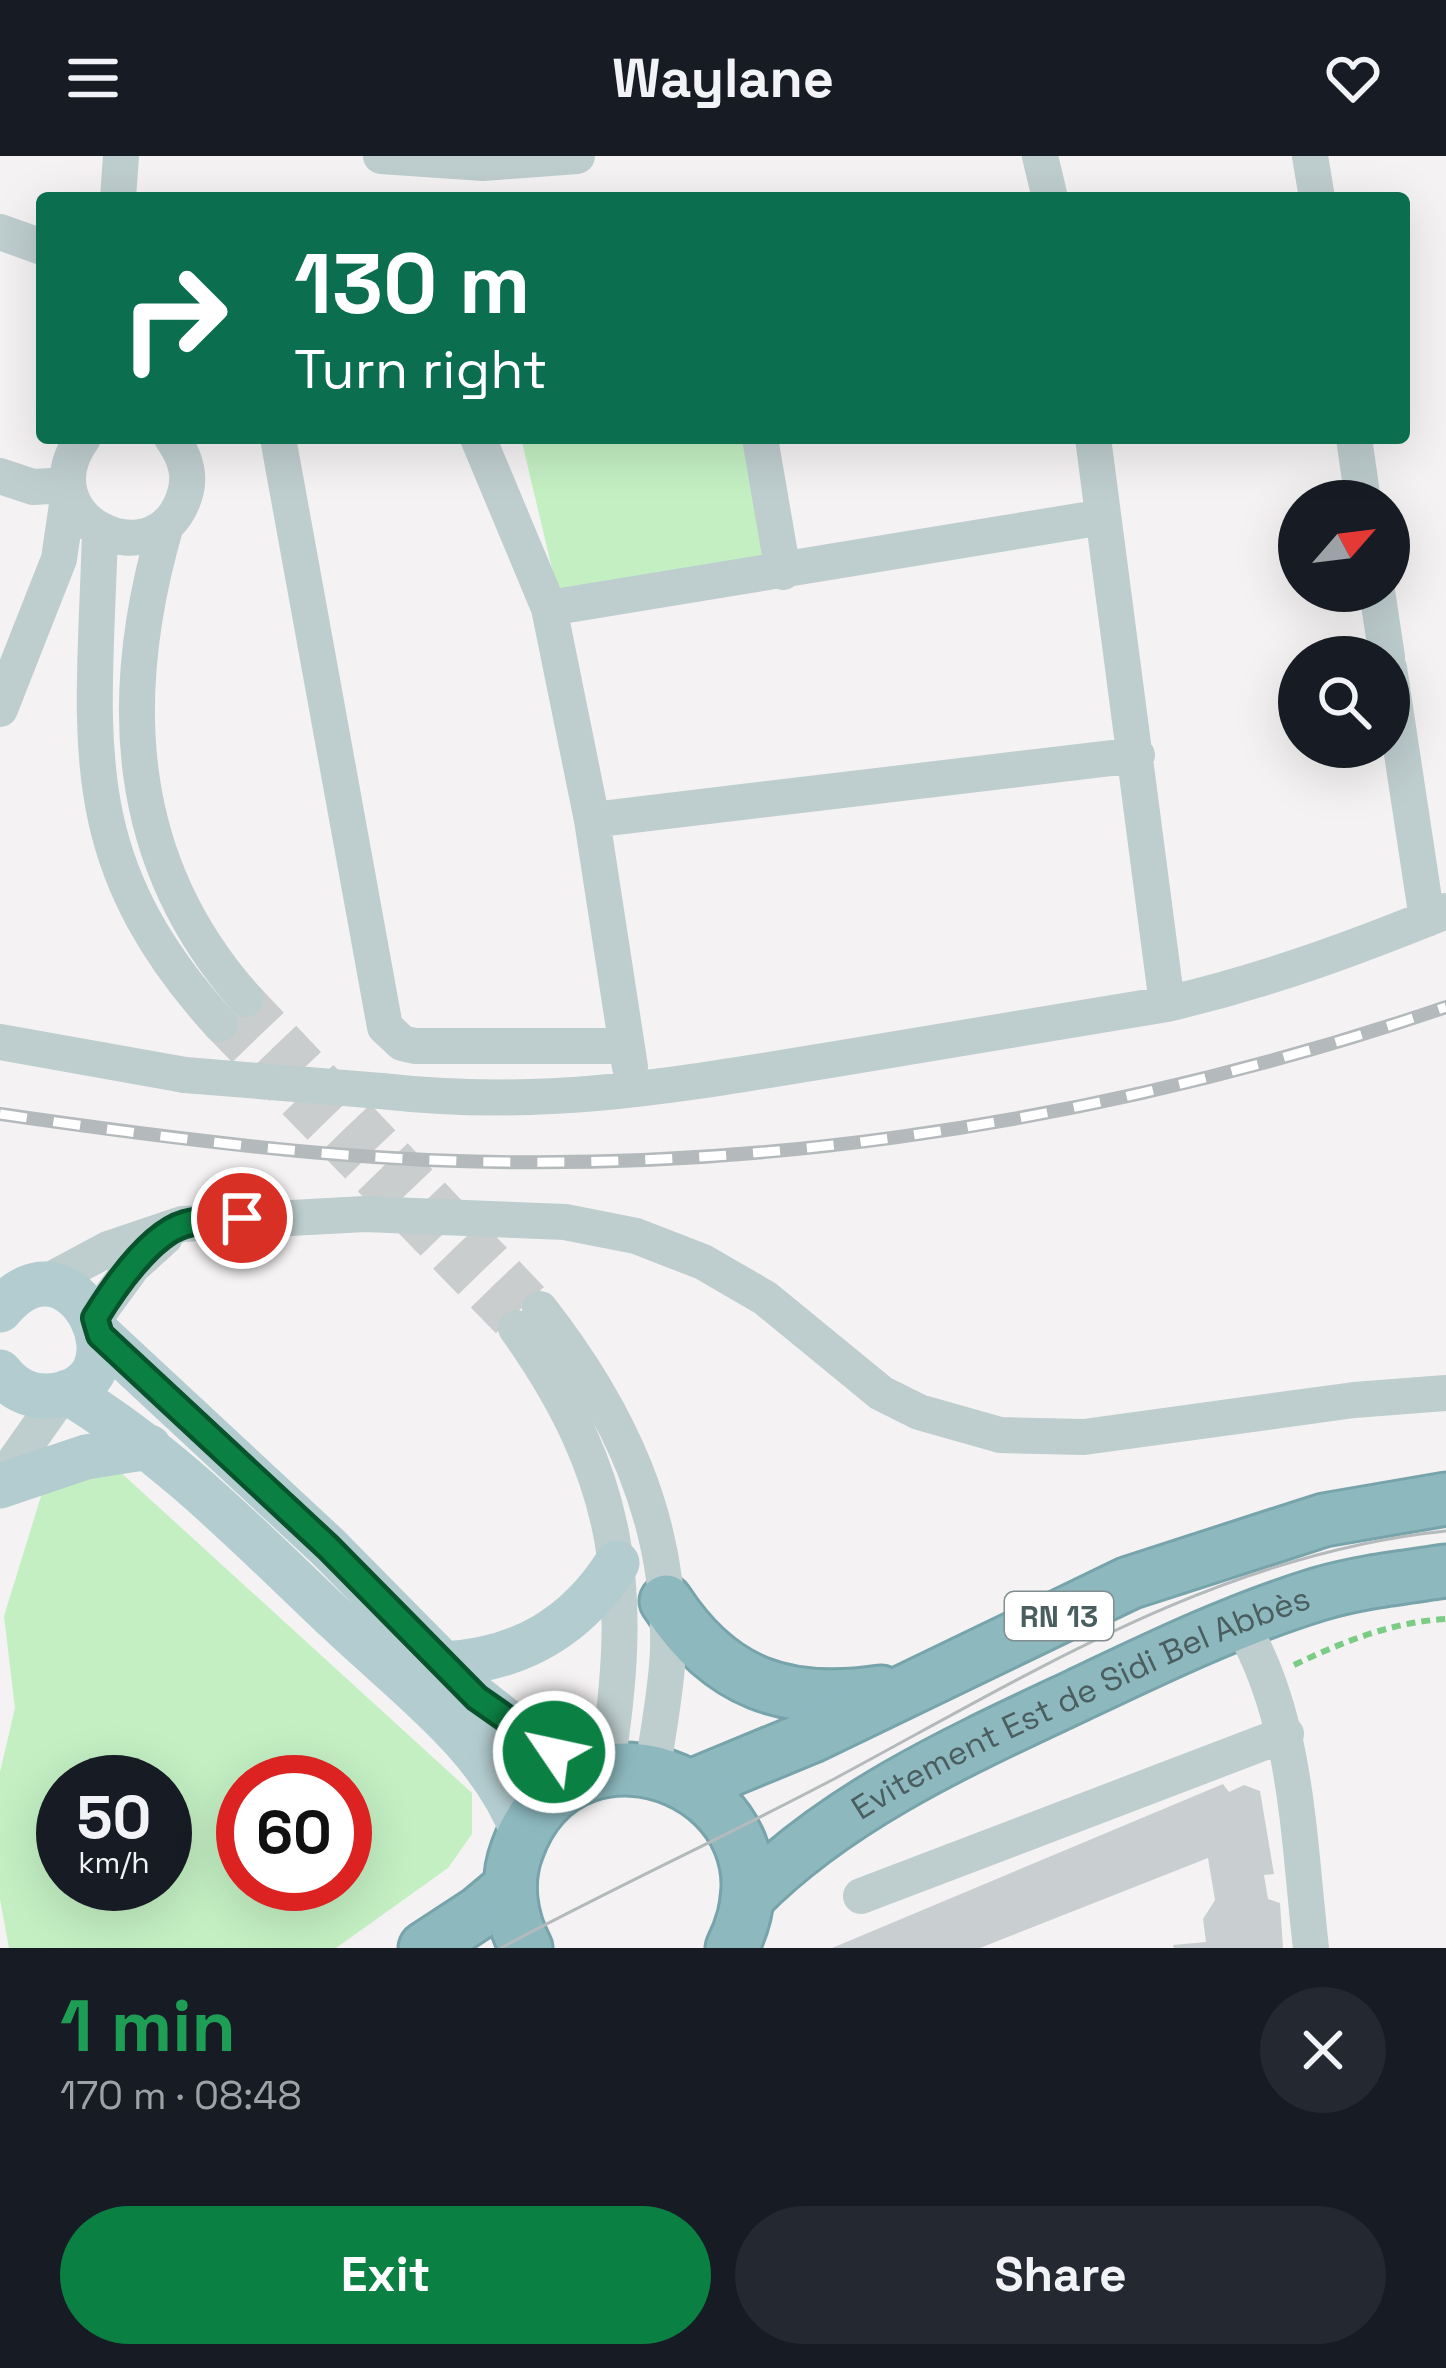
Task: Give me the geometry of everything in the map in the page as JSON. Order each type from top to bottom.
[{"type":"highway","name":"RN 13","points":[[636,1775],[917,1686],[1129,1583],[1324,1520],[1446,1498]]},
{"type":"highway","name":"Evitement Est de Sidi Bel Abbès","points":[[743,1931],[805,1845],[980,1742],[1240,1622],[1324,1592],[1446,1571]]},
{"type":"highway","points":[[666,1601],[705,1651],[758,1684],[819,1698],[917,1686]]},
{"type":"highway","points":[[526,1948],[512,1912],[510,1887],[523,1833],[566,1786],[636,1775],[717,1808],[734,1831],[748,1875],[743,1931]]},
{"type":"highway","points":[[425,1948],[510,1887]]},
{"type":"main road","points":[[15,1292],[56,1287],[72,1293],[97,1327],[443,1664],[514,1727],[636,1775]]},
{"type":"main road","points":[[65,1393],[93,1369],[97,1327]]},
{"type":"main road","points":[[0,1372],[30,1394],[65,1393],[181,1472],[471,1747],[511,1801],[523,1833]]},
{"type":"main road","points":[[0,1484],[86,1456],[149,1448]]},
{"type":"main road","points":[[443,1664],[503,1656],[558,1630],[601,1589],[617,1563]]},
{"type":"street","points":[[118,192],[121,156]]},
{"type":"street","points":[[381,156],[483,163],[577,156]]},
{"type":"street","points":[[1040,156],[1049,192]]},
{"type":"street","points":[[1310,156],[1316,192]]},
{"type":"street","points":[[0,232],[36,245]]},
{"type":"street","points":[[2,698],[51,581],[64,536],[69,468],[80,444]]},
{"type":"street","points":[[279,444],[385,1027],[392,1037],[415,1046],[626,1046]]},
{"type":"street","points":[[481,444],[549,608],[592,820],[633,1093]]},
{"type":"street","points":[[761,444],[783,572]]},
{"type":"street","points":[[1094,444],[1167,1004]]},
{"type":"street","points":[[1355,444],[1360,480]]},
{"type":"street","points":[[97,530],[94,746],[101,808],[118,868],[144,925],[178,978],[233,1011],[155,848],[138,744],[139,658],[148,591],[166,525],[179,510],[187,489],[189,448]]},
{"type":"street","points":[[0,476],[33,487],[69,488]]},
{"type":"street","points":[[69,488],[82,517],[97,530],[134,538],[166,525]]},
{"type":"street","points":[[549,608],[1103,517]]},
{"type":"street","points":[[51,581],[97,530]]},
{"type":"street","points":[[592,820],[1137,754]]},
{"type":"street","points":[[0,1042],[185,1075],[512,1101],[633,1093],[1167,1004],[1336,957],[1437,915],[1408,768]]},
{"type":"street","points":[[15,1292],[108,1249],[182,1224],[365,1214],[565,1222],[670,1247],[765,1298],[881,1394],[919,1412],[1000,1435],[1084,1437],[1354,1400],[1446,1393]]},
{"type":"street","points":[[97,1327],[133,1266],[182,1224]]},
{"type":"street","points":[[528,1318],[580,1360],[613,1415],[656,1537],[668,1652],[636,1775],[621,1652],[617,1563],[605,1499],[584,1438],[528,1318]]},
{"type":"street","points":[[0,1484],[65,1393]]},
{"type":"street","points":[[1240,1622],[1269,1677],[1286,1734],[1311,1948]]},
{"type":"street","points":[[862,1896],[1286,1734]]},
{"type":"path","points":[[1269,1677],[1335,1646],[1415,1621],[1446,1619]]},
{"type":"green space","points":[[522,444],[744,444],[765,566],[559,598]]},
{"type":"green space","points":[[118,1470],[472,1793],[472,1834],[448,1868],[336,1948],[9,1948],[0,1899],[0,1772],[15,1708],[4,1616],[42,1493]]},
{"type":"building","points":[[1223,1784],[1229,1792],[1244,1785],[1260,1791],[1274,1874],[1264,1875],[1268,1899],[1280,1903],[1283,1948],[1174,1948],[1206,1942],[1203,1919],[1215,1900],[1208,1858],[980,1948],[832,1948]]},
{"type":"tunnel","points":[[246,999],[540,1309]]},
{"type":"tunnel","points":[[220,1024],[516,1328]]},
{"type":"tram line","points":[[501,1948],[1129,1624],[1283,1565],[1363,1544],[1446,1531]]},
{"type":"railway","points":[[0,1114],[250,1146],[474,1162],[756,1153],[898,1137],[1176,1085],[1446,1007]]},
{"type":"route","points":[[242,1218],[182,1224],[156,1243],[112,1291],[95,1318],[100,1335],[328,1547],[477,1698],[554,1752]]}]
